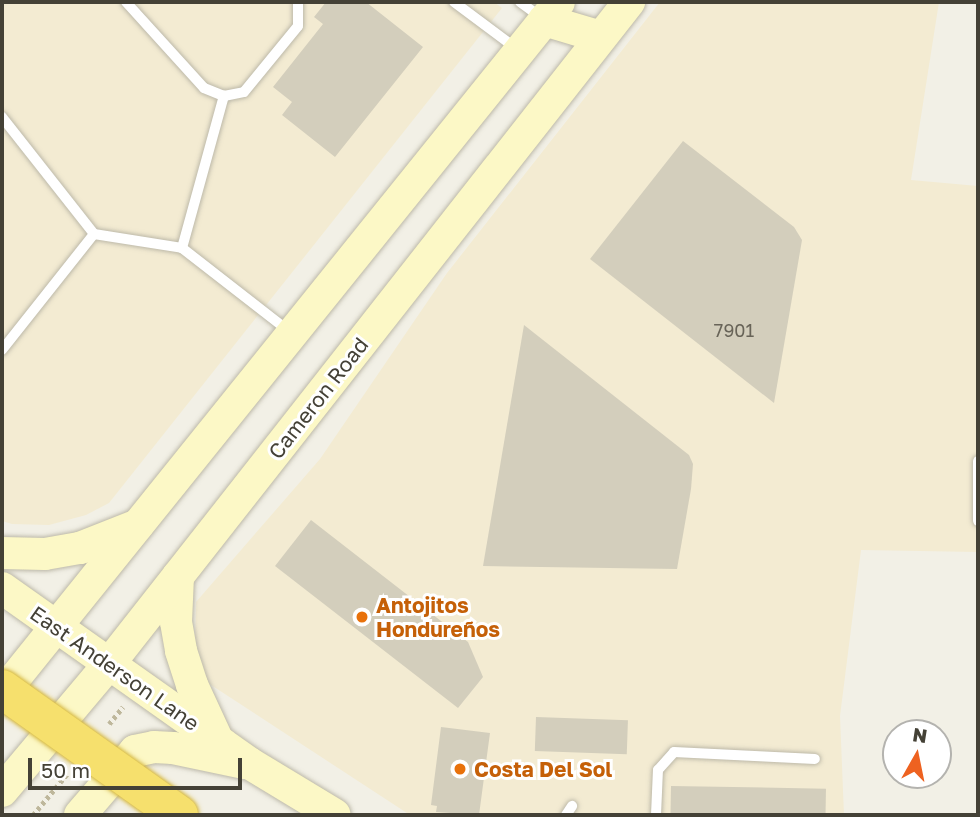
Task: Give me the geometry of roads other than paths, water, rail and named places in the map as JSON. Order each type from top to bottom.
[{"type":"highway","points":[[2,688],[179,815]]},
{"type":"main road","name":"Cameron Road","points":[[2,791],[109,664],[629,2]]},
{"type":"main road","points":[[2,694],[519,51],[541,8],[601,37]]},
{"type":"main road","points":[[2,553],[45,554],[80,548],[142,523]]},
{"type":"main road","points":[[178,576],[176,622],[181,650],[192,685],[217,738]]},
{"type":"main road","name":"East Anderson Lane","points":[[2,588],[217,738],[249,764],[335,815]]},
{"type":"main road","points":[[80,815],[135,751],[153,747],[173,748],[249,764]]},
{"type":"lane","points":[[126,2],[204,88],[224,96],[244,92],[298,26],[298,2]]},
{"type":"lane","points":[[454,2],[519,51]]},
{"type":"lane","points":[[182,248],[224,96]]},
{"type":"lane","points":[[2,117],[94,234],[182,248],[293,334]]},
{"type":"lane","points":[[2,350],[94,234]]},
{"type":"lane","points":[[978,461],[978,521]]},
{"type":"lane","points":[[656,815],[658,769],[674,752],[815,760]]},
{"type":"place","name":"Antojitos Hondureños","points":[[362,617]]},
{"type":"place","name":"Costa Del Sol","points":[[460,769]]}]
